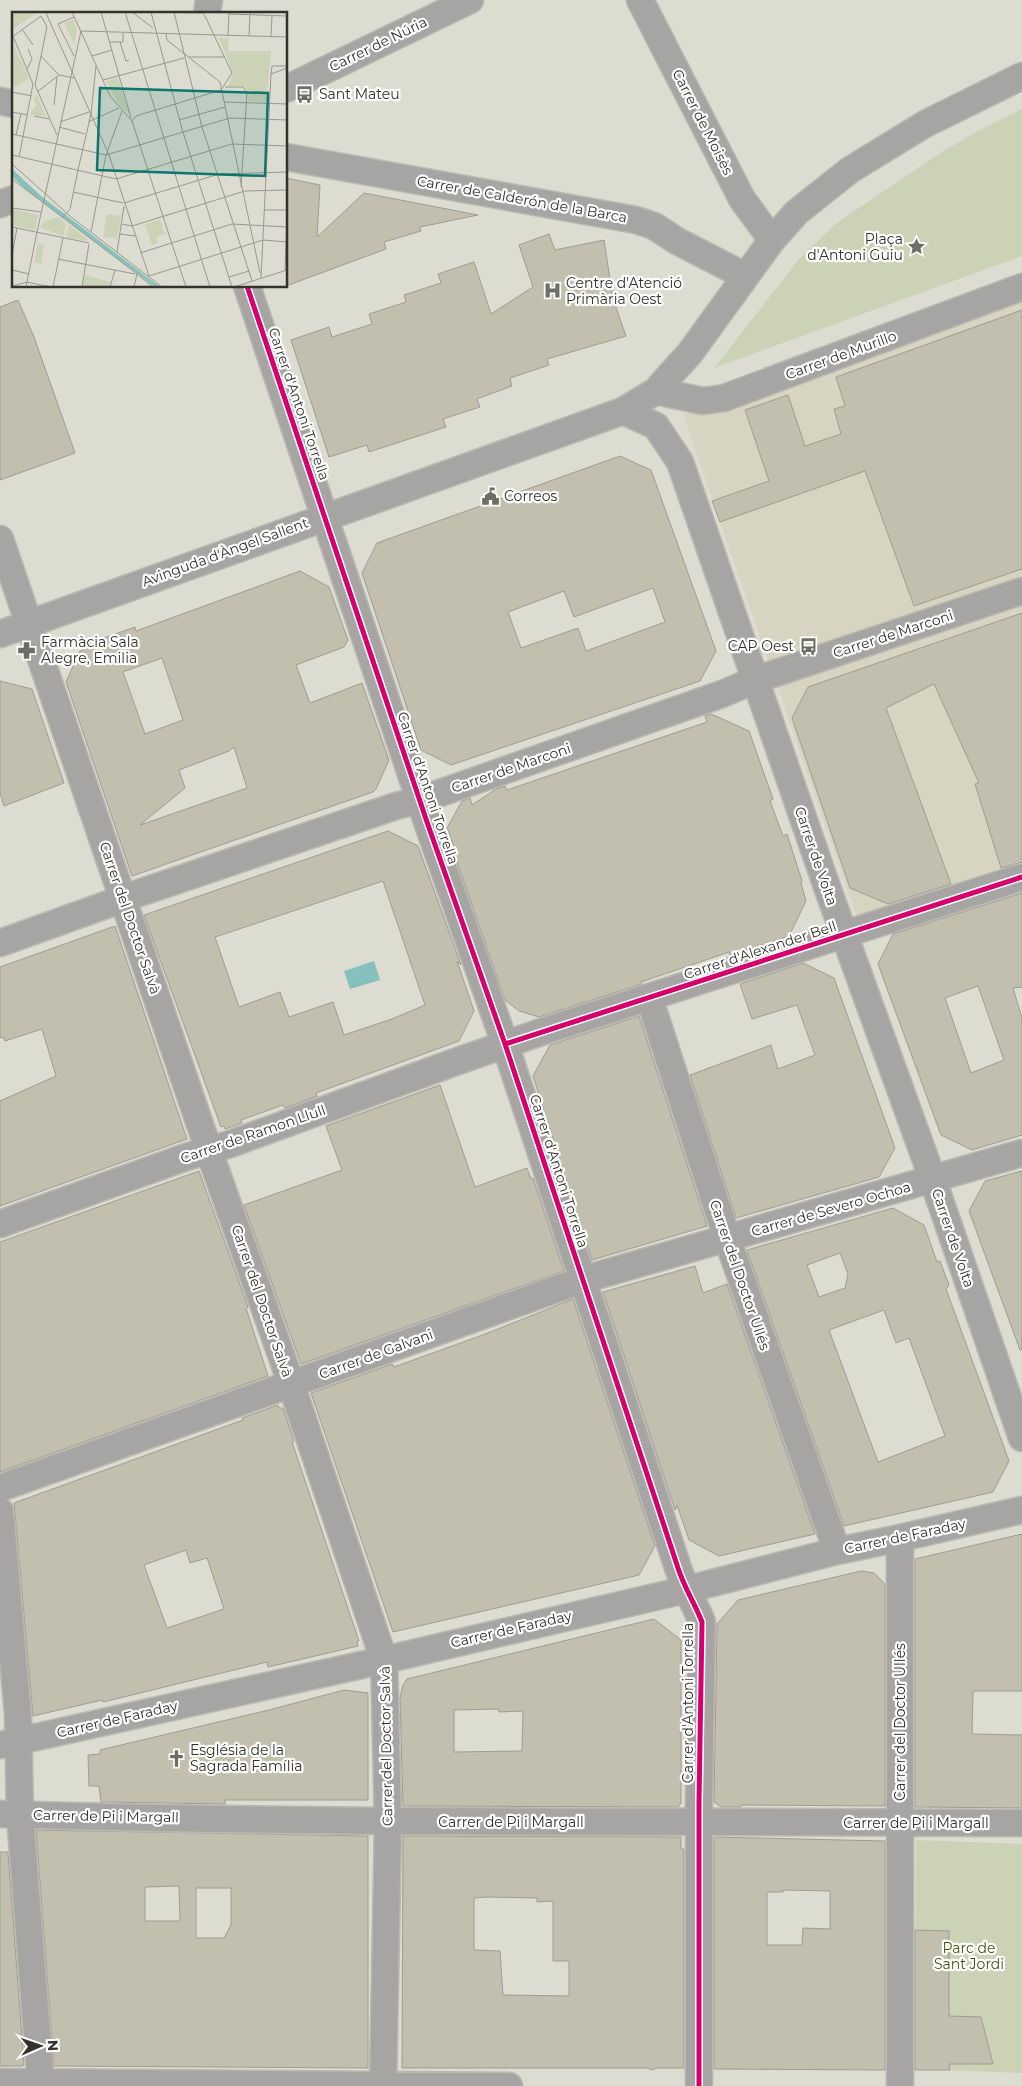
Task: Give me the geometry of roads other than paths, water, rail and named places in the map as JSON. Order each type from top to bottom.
[{"type":"street","name":"Carrer de Núria","points":[[288,88],[470,0]]},
{"type":"street","name":"Carrer de Moisès","points":[[640,0],[742,199],[772,240]]},
{"type":"street","name":"Avinguda d'Àngel Sallent","points":[[0,634],[622,411],[656,391],[690,353],[772,240],[797,212],[850,170],[925,124],[1022,76]]},
{"type":"street","name":"Carrer de Calderón de la Barca","points":[[288,157],[636,220],[654,226],[677,241],[745,276]]},
{"type":"street","points":[[0,204],[12,200]]},
{"type":"street","name":"Carrer de Murillo","points":[[656,391],[703,401],[724,398],[1022,287]]},
{"type":"street","name":"Carrer d'Antoni Torrella","points":[[248,288],[420,800],[506,1044],[685,1590],[697,1608],[702,1622],[699,1824],[699,2086]]},
{"type":"street","name":"Carrer de Volta","points":[[622,411],[656,426],[680,462],[844,935],[933,1180],[1022,1438]]},
{"type":"street","name":"Carrer del Doctor Salvà","points":[[0,539],[384,1660],[388,1821],[383,2085]]},
{"type":"street","name":"Carrer de Marconi","points":[[0,944],[124,899],[396,806],[420,800],[722,694],[755,680],[1022,591]]},
{"type":"street","name":"Carrer d'Alexander Bell","points":[[506,1044],[1022,877]]},
{"type":"street","name":"Carrer del Doctor Ullés","points":[[649,997],[726,1238],[837,1551]]},
{"type":"street","name":"Carrer de Ramon Llull","points":[[0,1224],[506,1044]]},
{"type":"street","name":"Carrer de Severo Ochoa","points":[[726,1238],[1022,1153]]},
{"type":"street","name":"Carrer de Galvani","points":[[0,1488],[582,1280],[726,1238]]},
{"type":"street","name":"Carrer de Faraday","points":[[9,1743],[384,1660],[685,1590],[837,1551],[1022,1510]]},
{"type":"street","points":[[0,1511],[18,1715],[9,1743],[20,1772],[10,1814],[40,2084]]},
{"type":"street","name":"Carrer del Doctor Ullés","points":[[900,1538],[900,2086]]},
{"type":"street","name":"Carrer de Pi i Margall","points":[[10,1814],[388,1821],[699,1824],[1022,1823]]},
{"type":"street","points":[[0,2082],[40,2084],[509,2086]]},
{"type":"water","points":[[374,961],[380,980],[350,989],[344,971]]},
{"type":"place","name":"Sant Mateu","points":[[305,94]]},
{"type":"place","name":"Plaça d'Antoni Guiu","points":[[917,247]]},
{"type":"place","name":"Centre d'Atenció Primària Oest","points":[[552,291]]},
{"type":"place","name":"Correos","points":[[490,496]]},
{"type":"place","name":"CAP Oest","points":[[808,646]]},
{"type":"place","name":"Farmàcia Sala Alegre, Emilia","points":[[27,650]]},
{"type":"place","name":"Església de la Sagrada Família","points":[[176,1758]]},
{"type":"park label","name":"Parc de Sant Jordi","points":[[969,1956]]}]
